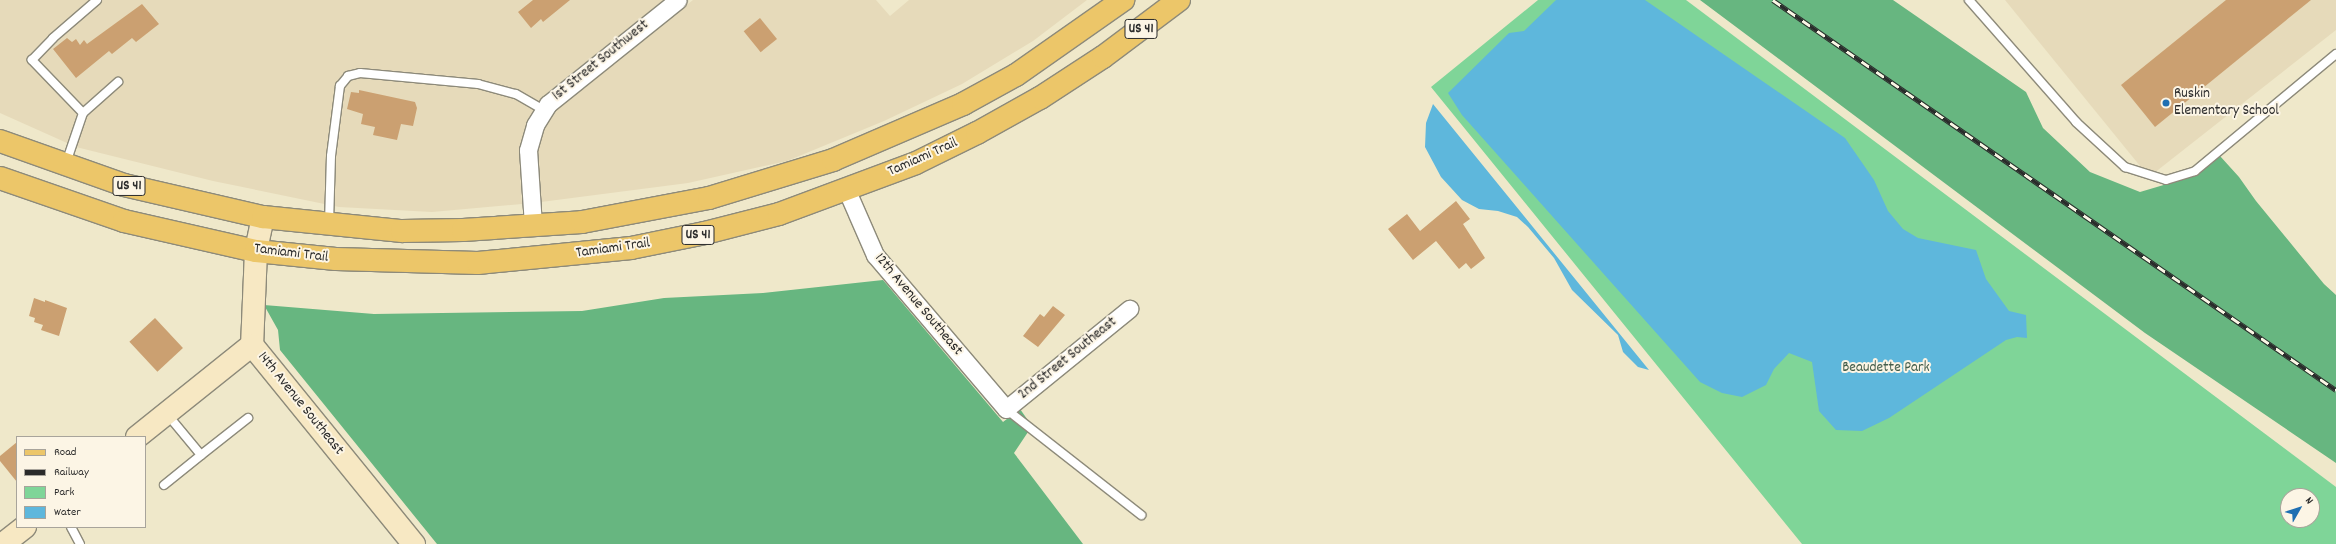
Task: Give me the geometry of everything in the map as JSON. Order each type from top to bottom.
[{"type":"main road","name":"Tamiami Trail","points":[[0,142],[65,166],[124,185],[263,217],[330,225],[402,231],[463,230],[582,222],[709,198],[833,160],[955,107],[1016,75],[1123,0]]},
{"type":"main road","name":"Tamiami Trail","points":[[0,178],[124,221],[256,250],[336,259],[408,263],[478,263],[552,258],[631,248],[705,234],[779,214],[847,191],[916,163],[977,133],[1040,98],[1103,57],[1178,0]]},
{"type":"street","name":"1st Street Southwest","points":[[533,225],[528,150],[535,125],[544,110],[548,104],[678,0]]},
{"type":"street","name":"12th Avenue Southeast","points":[[847,191],[875,255],[1006,408]]},
{"type":"street","name":"14th Avenue Southeast","points":[[263,217],[256,250],[252,344],[414,544]]},
{"type":"street","name":"2nd Street Southeast","points":[[1006,408],[1129,309]]},
{"type":"street","points":[[138,436],[252,344]]},
{"type":"street","points":[[3,544],[23,528]]},
{"type":"lane","points":[[83,113],[32,60],[53,38],[97,0]]},
{"type":"lane","points":[[1969,0],[2076,122],[2125,167],[2166,180],[2195,171],[2336,54]]},
{"type":"lane","points":[[330,225],[331,156],[340,86],[348,76],[360,73],[478,84],[516,94],[544,110]]},
{"type":"lane","points":[[65,166],[83,113],[118,82]]},
{"type":"lane","points":[[1006,408],[1141,515]]},
{"type":"lane","points":[[166,413],[201,456]]},
{"type":"lane","points":[[164,485],[248,418]]},
{"type":"lane","points":[[72,528],[80,544]]},
{"type":"shaded area","points":[[0,0],[664,0],[542,97],[527,121],[519,149],[522,204],[432,212],[339,207],[213,181],[76,147],[0,113]]},
{"type":"shaded area","points":[[693,0],[876,0],[890,16],[909,0],[1087,0],[1033,41],[962,84],[884,121],[787,161],[688,183],[541,202],[538,151],[544,128],[555,110]]},
{"type":"shaded area","name":"Ruskin Elementary School","points":[[2005,0],[2336,0],[2336,30],[2149,177]]},
{"type":"green space","name":"Beaudette Park","points":[[1538,0],[1686,0],[2336,487],[2336,544],[1802,544],[1431,87]]},
{"type":"green space","points":[[1700,0],[1893,0],[2026,92],[2043,128],[2090,172],[2140,192],[2194,176],[2220,156],[2239,177],[2256,201],[2324,284],[2336,295],[2336,463],[2145,333]]},
{"type":"green space","points":[[883,280],[1003,422],[1020,409],[1032,426],[1014,453],[1083,544],[437,544],[280,350],[278,330],[264,305],[374,314],[582,311],[664,298],[763,293]]},
{"type":"water","points":[[1556,0],[1645,0],[1845,138],[1874,180],[1888,211],[1903,229],[1918,238],[1976,250],[1986,279],[2009,311],[2026,315],[2027,338],[2017,337],[2006,340],[1889,418],[1862,431],[1836,430],[1819,411],[1812,362],[1789,353],[1774,369],[1766,385],[1742,397],[1722,393],[1700,382],[1462,115],[1448,93],[1509,33],[1524,31]]},
{"type":"water","points":[[1433,104],[1649,370],[1638,367],[1623,352],[1618,335],[1572,290],[1554,258],[1528,227],[1517,217],[1498,211],[1479,209],[1462,200],[1441,177],[1425,147],[1426,123]]},
{"type":"building","points":[[533,0],[570,0],[543,22],[541,19],[531,28],[518,12]]},
{"type":"building","points":[[2226,0],[2311,0],[2155,127],[2121,85]]},
{"type":"building","points":[[142,4],[159,24],[136,42],[132,38],[112,54],[109,51],[76,78],[53,49],[67,38],[72,42],[76,39],[80,45],[84,40],[87,44]]},
{"type":"building","points":[[760,18],[777,39],[761,52],[744,31]]},
{"type":"building","points":[[359,90],[415,102],[417,108],[413,126],[401,124],[397,140],[373,135],[375,127],[361,124],[363,114],[347,109],[351,92],[359,93]]},
{"type":"building","points":[[1456,201],[1470,219],[1463,224],[1485,258],[1471,269],[1466,263],[1459,269],[1436,241],[1413,260],[1388,229],[1407,214],[1420,231]]},
{"type":"building","points":[[34,298],[45,302],[45,300],[67,308],[59,336],[41,330],[43,325],[34,322],[35,318],[29,316]]},
{"type":"building","points":[[1053,306],[1065,315],[1038,347],[1023,336],[1040,314],[1044,317]]},
{"type":"building","points":[[155,318],[183,348],[157,372],[129,342]]},
{"type":"building","points":[[16,443],[16,481],[0,461],[0,456]]},
{"type":"railway","points":[[1773,0],[2336,390]]},
{"type":"place","name":"Ruskin Elementary School","points":[[2166,103]]}]
